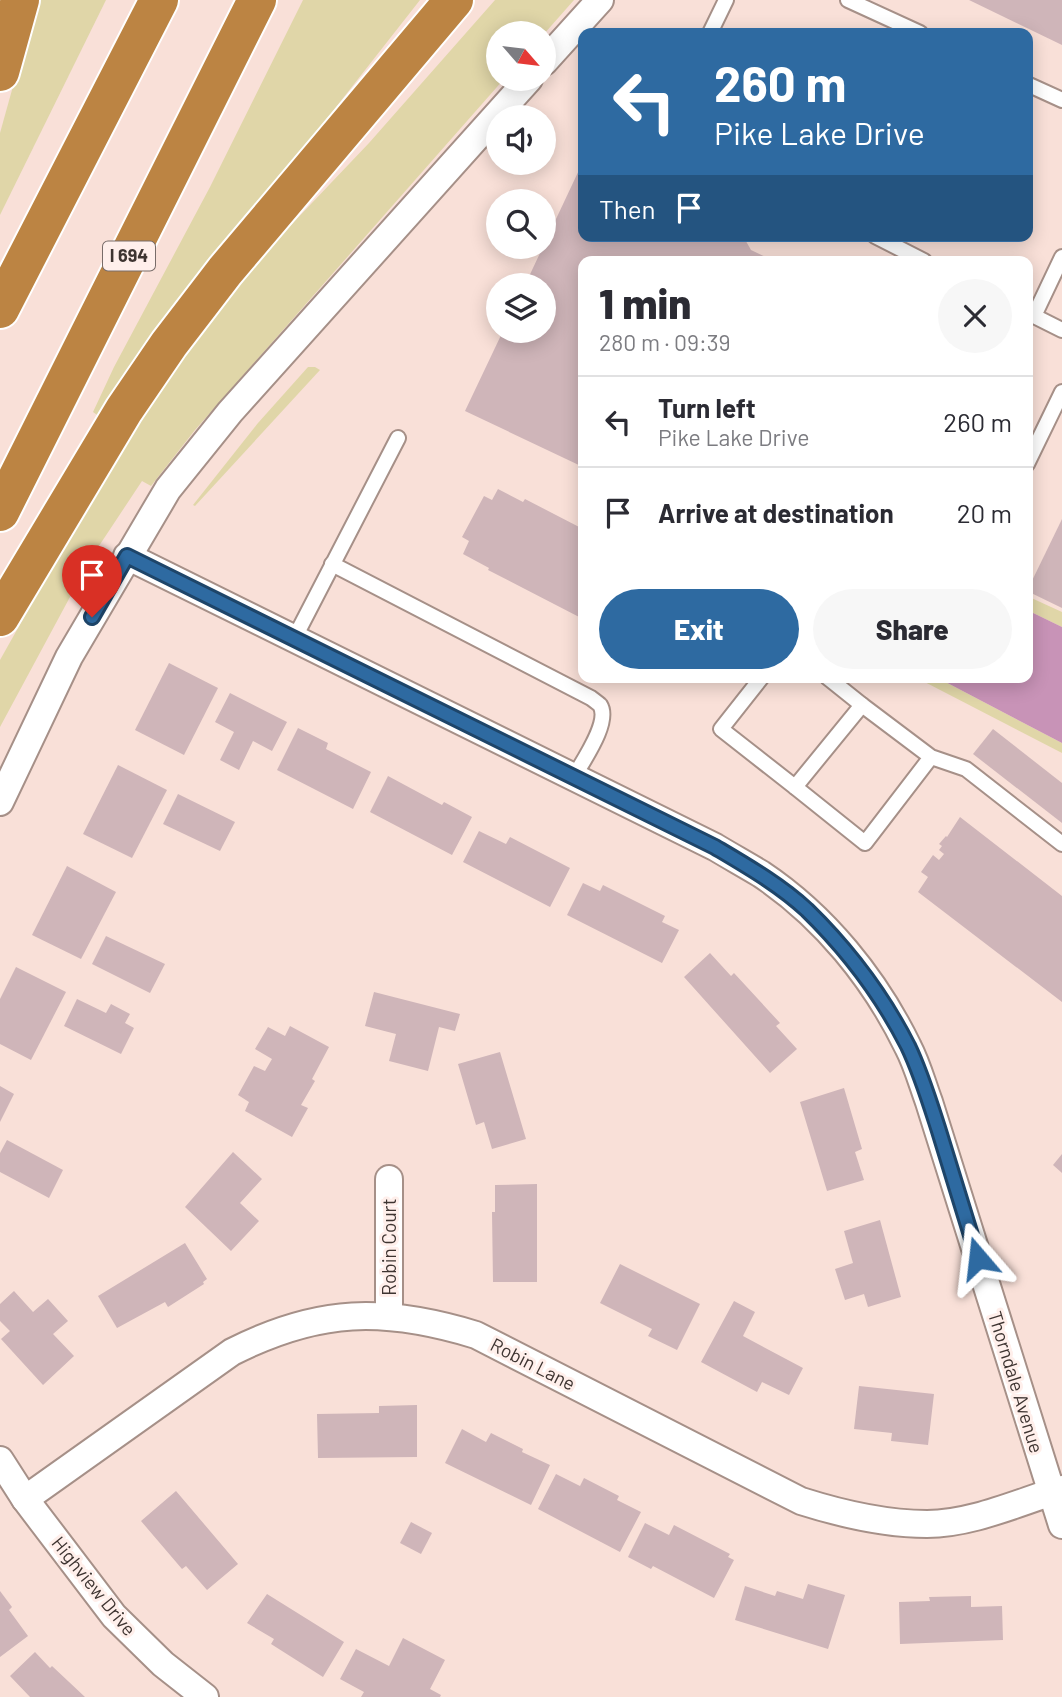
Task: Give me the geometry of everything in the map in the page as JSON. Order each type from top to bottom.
[{"type":"highway","points":[[0,72],[20,0]]},
{"type":"highway","points":[[0,309],[159,0]]},
{"type":"highway","name":"I 694","points":[[0,512],[257,0]]},
{"type":"highway","points":[[0,617],[124,410],[169,344],[260,229],[454,0]]},
{"type":"street","points":[[556,49],[600,0]]},
{"type":"street","points":[[0,802],[69,657],[168,489],[230,412],[518,91]]},
{"type":"street","name":"Thorndale Avenue","points":[[127,556],[715,847],[762,875],[805,909],[842,947],[883,1000],[909,1049],[929,1102],[1056,1491],[1062,1525]]},
{"type":"street","name":"Robin Court","points":[[389,1178],[389,1315]]},
{"type":"street","name":"Robin Lane","points":[[25,1499],[232,1352],[303,1323],[347,1316],[389,1315],[433,1322],[476,1335],[801,1501],[842,1514],[929,1524],[972,1518],[1056,1491]]},
{"type":"street","name":"Highview Drive","points":[[0,1460],[25,1499],[114,1616],[163,1664],[205,1697]]},
{"type":"lane","points":[[712,28],[726,0]]},
{"type":"lane","points":[[848,0],[909,28]]},
{"type":"lane","points":[[1033,86],[1062,100]]},
{"type":"lane","points":[[888,242],[914,256]]},
{"type":"lane","points":[[1033,310],[1062,257]]},
{"type":"lane","points":[[1033,315],[1062,330]]},
{"type":"lane","points":[[1033,452],[1062,392]]},
{"type":"lane","points":[[294,639],[398,438]]},
{"type":"lane","points":[[332,564],[600,705],[603,715],[601,727],[574,778]]},
{"type":"lane","points":[[757,683],[721,729],[864,843],[931,757]]},
{"type":"lane","points":[[834,683],[931,757],[966,769],[1062,844]]},
{"type":"lane","points":[[795,787],[862,705]]},
{"type":"shaded area","points":[[37,0],[106,0],[0,215],[0,133]]},
{"type":"shaded area","points":[[303,0],[420,0],[260,204],[104,420],[93,412],[114,367],[210,187]]},
{"type":"shaded area","points":[[495,0],[574,0],[555,21],[486,21],[486,91],[493,91],[195,430],[151,486],[142,481],[91,558],[0,727],[0,660],[135,420],[252,266],[369,143]]},
{"type":"shaded area","points":[[308,367],[320,370],[195,506],[193,505],[258,423]]},
{"type":"shaded area","points":[[1033,599],[1062,612],[1062,627],[1033,613]]},
{"type":"shaded area","points":[[1033,613],[1062,627],[1062,743],[947,683],[1033,683]]},
{"type":"shaded area","points":[[927,683],[947,683],[1062,743],[1062,753]]},
{"type":"building","points":[[969,0],[1062,0],[1062,45],[1033,31],[1033,28],[1027,28]]},
{"type":"building","points":[[578,172],[578,242],[746,242],[751,250],[764,256],[578,256],[578,465],[465,411],[497,343],[556,343],[556,273],[531,273],[537,259],[556,259],[556,219]]},
{"type":"building","points":[[498,489],[523,502],[525,499],[578,526],[578,616],[488,570],[489,568],[463,554],[469,541],[462,537],[484,496],[492,500]]},
{"type":"building","points":[[1062,519],[1062,608],[1033,594],[1033,579]]},
{"type":"building","points":[[169,663],[218,688],[184,755],[135,730]]},
{"type":"building","points":[[230,693],[287,722],[272,751],[253,741],[239,770],[220,760],[234,732],[215,722]]},
{"type":"building","points":[[298,728],[328,743],[326,749],[371,772],[353,809],[277,770]]},
{"type":"building","points":[[993,729],[1062,783],[1062,823],[973,754]]},
{"type":"building","points":[[118,765],[167,790],[132,858],[83,834]]},
{"type":"building","points":[[388,776],[442,805],[444,802],[472,817],[452,855],[370,812]]},
{"type":"building","points":[[178,794],[235,822],[220,851],[163,824]]},
{"type":"building","points":[[960,817],[1062,896],[1062,1002],[918,892],[928,877],[921,872],[933,855],[939,860],[944,854],[939,850],[942,846],[939,844]]},
{"type":"building","points":[[479,831],[506,844],[510,837],[570,868],[550,907],[463,862]]},
{"type":"building","points":[[67,866],[116,892],[81,959],[32,935]]},
{"type":"building","points":[[583,883],[600,891],[603,885],[665,916],[662,922],[679,930],[662,963],[567,915]]},
{"type":"building","points":[[106,936],[165,964],[150,993],[92,964]]},
{"type":"building","points":[[710,953],[731,976],[734,973],[780,1023],[776,1026],[797,1049],[770,1073],[684,977]]},
{"type":"building","points":[[16,967],[66,992],[31,1060],[0,1044],[0,999]]},
{"type":"building","points":[[374,992],[460,1014],[455,1031],[439,1027],[428,1071],[389,1061],[396,1034],[365,1026]]},
{"type":"building","points":[[77,999],[106,1013],[111,1004],[130,1014],[125,1023],[134,1028],[121,1054],[64,1026]]},
{"type":"building","points":[[290,1026],[329,1047],[312,1079],[315,1081],[301,1105],[308,1108],[292,1137],[245,1111],[249,1102],[238,1095],[254,1066],[265,1071],[272,1059],[255,1049],[268,1027],[285,1036]]},
{"type":"building","points":[[500,1052],[526,1139],[492,1149],[484,1122],[476,1125],[458,1064]]},
{"type":"building","points":[[0,1086],[14,1094],[0,1122]]},
{"type":"building","points":[[844,1088],[862,1149],[855,1152],[864,1180],[827,1191],[800,1102]]},
{"type":"building","points":[[7,1140],[63,1170],[49,1198],[0,1172],[0,1153]]},
{"type":"building","points":[[233,1152],[262,1179],[240,1203],[259,1221],[231,1251],[185,1207]]},
{"type":"building","points":[[1062,1154],[1062,1173],[1053,1165]]},
{"type":"building","points":[[537,1184],[537,1282],[493,1282],[492,1212],[495,1212],[495,1185]]},
{"type":"building","points":[[880,1220],[901,1297],[868,1307],[864,1294],[845,1300],[835,1269],[853,1263],[844,1231]]},
{"type":"building","points":[[185,1243],[207,1279],[204,1284],[168,1307],[165,1302],[117,1328],[98,1296]]},
{"type":"building","points":[[620,1264],[700,1304],[677,1350],[648,1336],[652,1329],[600,1303]]},
{"type":"building","points":[[14,1291],[33,1312],[48,1299],[68,1321],[53,1334],[74,1356],[43,1385],[1,1339],[10,1331],[0,1321],[0,1304]]},
{"type":"building","points":[[734,1301],[755,1312],[743,1336],[803,1368],[789,1395],[762,1382],[757,1392],[701,1362]]},
{"type":"building","points":[[859,1386],[934,1394],[928,1445],[891,1441],[892,1433],[854,1429]]},
{"type":"building","points":[[417,1405],[417,1457],[318,1458],[317,1414],[379,1413],[379,1406]]},
{"type":"building","points":[[462,1429],[486,1442],[491,1433],[550,1465],[531,1505],[445,1463]]},
{"type":"building","points":[[556,1474],[580,1486],[584,1478],[619,1496],[617,1500],[641,1512],[620,1552],[538,1509]]},
{"type":"building","points":[[176,1491],[238,1564],[207,1590],[186,1566],[182,1569],[141,1521]]},
{"type":"building","points":[[411,1522],[432,1533],[421,1554],[400,1543]]},
{"type":"building","points":[[645,1523],[669,1535],[674,1525],[730,1554],[728,1557],[734,1560],[714,1598],[653,1566],[651,1569],[628,1557]]},
{"type":"building","points":[[808,1584],[845,1595],[828,1649],[735,1620],[745,1586],[775,1596],[777,1591],[803,1599]]},
{"type":"building","points":[[0,1591],[12,1607],[9,1610],[28,1636],[0,1657]]},
{"type":"building","points":[[267,1594],[344,1642],[323,1677],[271,1644],[274,1639],[247,1623]]},
{"type":"building","points":[[971,1596],[971,1607],[1002,1606],[1003,1640],[900,1644],[899,1602],[930,1601],[929,1597]]},
{"type":"building","points":[[403,1638],[445,1660],[430,1689],[441,1695],[440,1697],[361,1697],[364,1692],[340,1679],[356,1649],[389,1666]]},
{"type":"building","points":[[35,1652],[85,1697],[30,1697],[10,1676]]},
{"type":"route","points":[[92,617],[127,556],[715,847],[762,875],[805,909],[851,956],[883,1000],[909,1049],[929,1102],[978,1258]]}]
